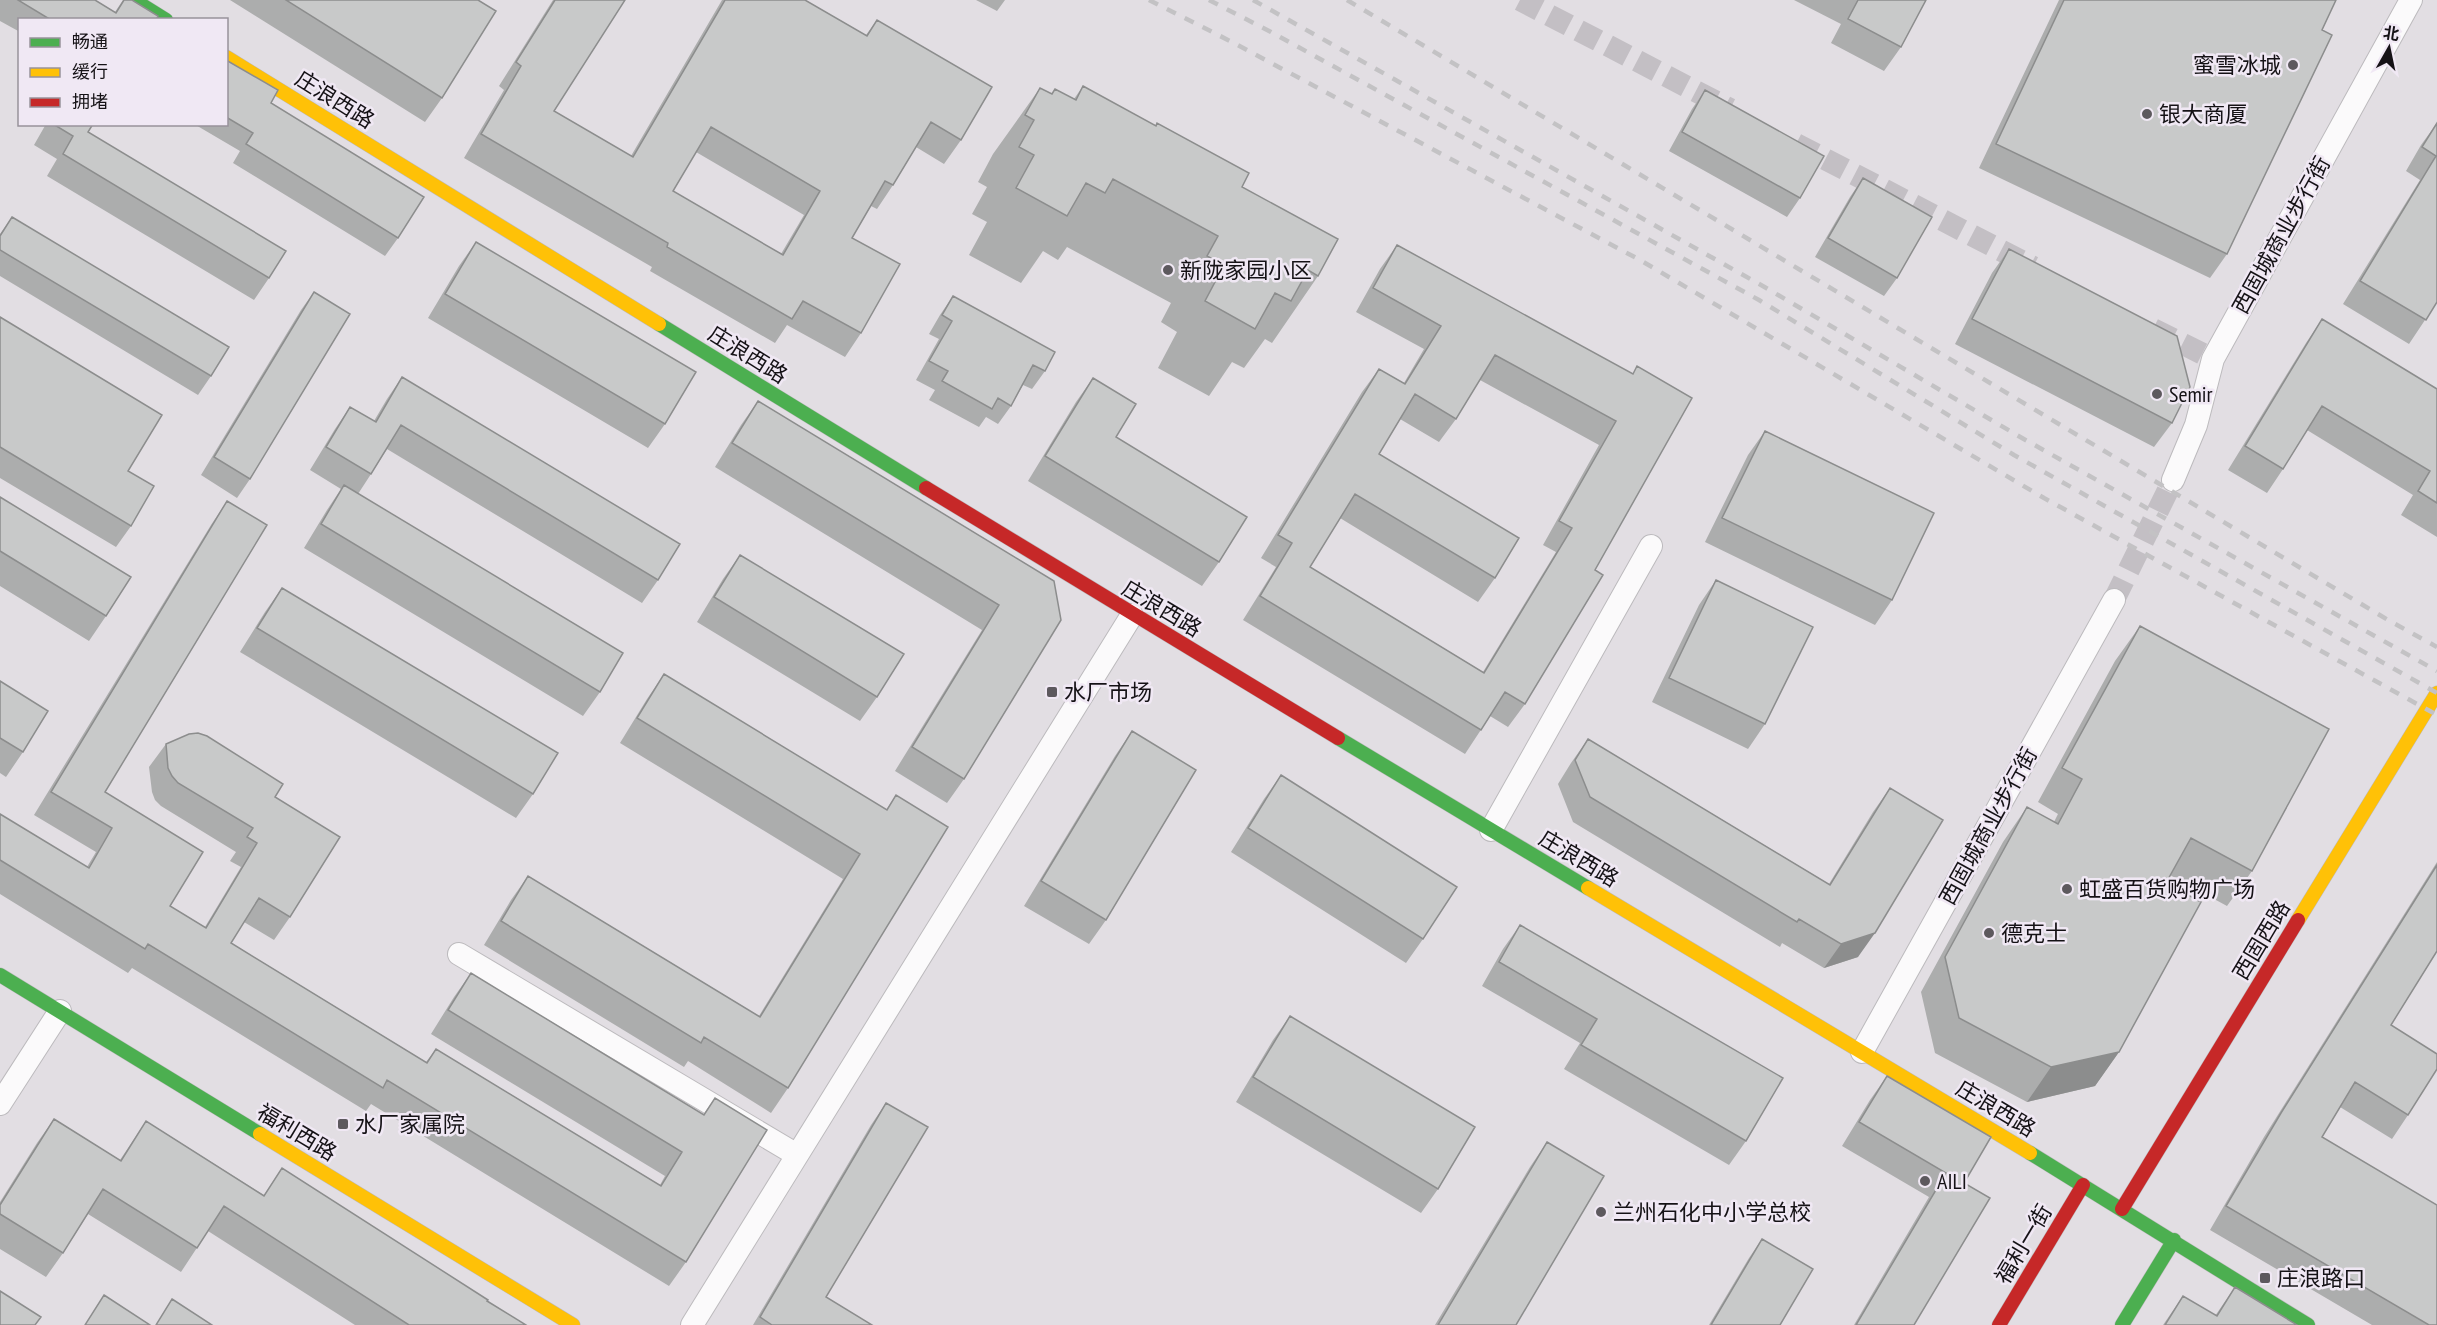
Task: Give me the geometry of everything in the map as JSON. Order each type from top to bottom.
[{"type":"street","points":[[134,0],[163,18]]},
{"type":"street","name":"西固城商业步行街","points":[[2173,480],[2196,425],[2214,359],[2411,0]]},
{"type":"street","name":"庄浪西路","points":[[228,58],[1132,615],[2174,1240]]},
{"type":"street","points":[[1491,830],[1651,546]]},
{"type":"street","name":"西固城商业步行街","points":[[1862,1052],[2114,600]]},
{"type":"street","points":[[692,1325],[1132,615]]},
{"type":"street","name":"西固西路","points":[[2122,1209],[2437,693]]},
{"type":"street","points":[[459,954],[797,1155]]},
{"type":"street","name":"福利西路","points":[[0,975],[573,1325]]},
{"type":"street","points":[[0,1104],[60,1011]]},
{"type":"street","name":"福利一街","points":[[1999,1325],[2083,1185]]},
{"type":"street","points":[[2122,1325],[2174,1240],[2308,1325]]},
{"type":"building","points":[[18,0],[95,0],[116,13],[124,0],[132,0],[158,16],[157,18],[48,18]]},
{"type":"building","points":[[286,0],[478,0],[496,11],[442,98]]},
{"type":"building","points":[[555,0],[625,0],[554,111],[633,157],[725,0],[805,0],[867,36],[877,20],[992,87],[961,140],[931,122],[893,185],[885,181],[852,238],[900,264],[861,333],[803,301],[792,319],[667,247],[668,243],[481,134],[521,66],[516,62]],"holes":[[[711,127],[820,191],[783,255],[673,191]]]},
{"type":"building","points":[[1858,0],[1926,0],[1901,47],[1848,19]]},
{"type":"building","name":"银大商厦","points":[[2064,0],[2336,0],[2322,30],[2332,35],[2227,254],[1996,144]]},
{"type":"building","points":[[228,61],[278,90],[271,103],[424,197],[398,238],[246,144],[253,133],[228,118]]},
{"type":"building","points":[[1083,86],[1249,173],[1242,187],[1338,239],[1318,276],[1308,270],[1291,301],[1275,293],[1255,329],[1205,301],[1224,265],[1207,256],[1218,236],[1113,179],[1105,193],[1086,183],[1067,216],[1016,188],[1034,155],[1019,147],[1034,120],[1025,115],[1040,88],[1052,94],[1055,89],[1076,100]]},
{"type":"building","points":[[1705,90],[1824,156],[1800,198],[1682,132]]},
{"type":"building","points":[[2437,123],[2437,302],[2426,320],[2360,281],[2436,156],[2422,147]]},
{"type":"building","points":[[56,126],[92,126],[88,132],[286,251],[269,278],[63,154],[73,136]]},
{"type":"building","points":[[1863,178],[1932,217],[1897,278],[1828,238]]},
{"type":"building","points":[[12,217],[229,347],[211,376],[0,250],[0,236]]},
{"type":"building","points":[[476,242],[696,372],[665,424],[445,294]]},
{"type":"building","points":[[1397,245],[1633,374],[1637,366],[1692,398],[1595,570],[1603,575],[1525,704],[1505,692],[1481,730],[1260,596],[1292,543],[1278,535],[1379,369],[1405,384],[1441,326],[1373,288]],"holes":[[[1495,355],[1616,421],[1559,521],[1572,528],[1484,673],[1310,567],[1355,494],[1495,578],[1519,538],[1379,454],[1415,394],[1456,419]]]},
{"type":"building","points":[[2009,249],[2177,336],[2190,387],[2172,423],[1972,319]]},
{"type":"building","points":[[314,292],[350,314],[250,479],[214,457]]},
{"type":"building","points":[[953,296],[1055,352],[1045,371],[1033,365],[1011,406],[998,398],[992,409],[942,381],[948,371],[929,361],[952,321],[942,315]]},
{"type":"building","points":[[0,317],[162,415],[128,471],[154,486],[131,526],[0,447]]},
{"type":"building","points":[[2322,319],[2437,389],[2437,503],[2418,491],[2430,471],[2322,406],[2283,469],[2245,446]]},
{"type":"building","points":[[402,377],[680,544],[658,580],[401,425],[371,474],[326,447],[350,407],[376,422]]},
{"type":"building","points":[[1093,378],[1136,404],[1116,437],[1247,517],[1219,562],[1045,456]]},
{"type":"building","points":[[758,401],[1054,581],[1061,620],[964,779],[912,747],[999,605],[732,443]]},
{"type":"building","points":[[1765,431],[1934,513],[1892,600],[1722,518]]},
{"type":"building","points":[[344,485],[623,653],[600,692],[321,524]]},
{"type":"building","points":[[0,497],[131,577],[106,616],[0,551]]},
{"type":"building","points":[[227,501],[267,525],[105,792],[203,852],[170,906],[206,928],[257,843],[247,837],[253,828],[178,783],[172,776],[168,768],[166,744],[189,734],[198,733],[207,736],[283,784],[275,797],[340,837],[290,917],[259,898],[231,943],[427,1063],[436,1049],[661,1186],[682,1152],[448,1010],[471,973],[704,1115],[715,1098],[767,1130],[686,1262],[387,1080],[383,1088],[148,944],[145,949],[0,860],[0,814],[89,868],[112,828],[51,792]]},
{"type":"building","points":[[740,555],[904,654],[877,697],[714,597]]},
{"type":"building","points":[[1716,580],[1813,627],[1765,724],[1669,678]]},
{"type":"building","points":[[282,588],[558,753],[533,794],[257,628]]},
{"type":"building","name":"虹盛百货购物广场","points":[[2140,626],[2329,729],[2252,871],[2191,838],[2166,883],[2201,902],[2119,1052],[2051,1067],[1959,1018],[1945,957],[2027,807],[2058,824],[2082,779],[2062,768]]},
{"type":"building","points":[[664,674],[887,810],[896,795],[948,827],[788,1088],[704,1037],[701,1043],[501,921],[528,876],[760,1017],[860,854],[637,718]]},
{"type":"building","points":[[0,681],[48,711],[23,752],[0,738]]},
{"type":"building","points":[[1132,731],[1196,770],[1106,920],[1041,881]]},
{"type":"building","points":[[1588,739],[1830,885],[1890,788],[1943,820],[1875,933],[1841,944],[1799,919],[1797,922],[1590,797],[1575,760]]},
{"type":"building","points":[[1281,775],[1457,887],[1423,939],[1248,828]]},
{"type":"building","points":[[2437,865],[2437,951],[2391,1025],[2437,1054],[2437,1069],[2408,1115],[2355,1082],[2322,1137],[2437,1205],[2437,1325],[2429,1325],[2226,1206],[2281,1113]]},
{"type":"building","points":[[1520,925],[1783,1078],[1746,1141],[1581,1045],[1597,1019],[1499,962]]},
{"type":"building","points":[[1290,1016],[1475,1127],[1438,1189],[1253,1077]]},
{"type":"building","points":[[1887,1076],[1991,1137],[1964,1183],[1990,1198],[1914,1325],[1856,1325],[1946,1173],[1859,1122]]},
{"type":"building","points":[[886,1103],[928,1127],[826,1297],[872,1325],[772,1325],[760,1317]]},
{"type":"building","points":[[54,1119],[121,1161],[146,1121],[264,1196],[282,1168],[526,1325],[409,1325],[224,1206],[197,1248],[103,1189],[63,1253],[0,1214],[0,1205]]},
{"type":"building","points":[[1547,1142],[1604,1176],[1516,1325],[1438,1325]]},
{"type":"building","points":[[1762,1239],[1813,1269],[1780,1325],[1711,1325]]},
{"type":"building","points":[[2235,1287],[2297,1325],[2165,1325],[2183,1296],[2217,1316]]},
{"type":"building","points":[[0,1291],[41,1317],[35,1325],[0,1325]]},
{"type":"building","points":[[104,1295],[150,1325],[85,1325]]},
{"type":"building","points":[[172,1299],[212,1325],[156,1325]]},
{"type":"tunnel","points":[[1520,0],[1730,109]]},
{"type":"tunnel","points":[[1796,144],[2033,267]]},
{"type":"tunnel","points":[[2153,329],[2213,359]]},
{"type":"tunnel","points":[[2114,600],[2173,480]]},
{"type":"railway","points":[[1149,0],[1640,260],[2044,498],[2437,715]]},
{"type":"railway","points":[[1209,0],[1759,300],[2014,455],[2437,693]]},
{"type":"railway","points":[[1253,0],[1761,285],[2022,438],[2437,671]]},
{"type":"railway","points":[[1347,0],[2437,647]]},
{"type":"traffic: fast","points":[[134,0],[163,18]]},
{"type":"traffic: fast","points":[[659,324],[926,488]]},
{"type":"traffic: fast","points":[[1338,738],[1588,888]]},
{"type":"traffic: fast","points":[[0,975],[260,1134]]},
{"type":"traffic: fast","points":[[2030,1153],[2308,1325]]},
{"type":"traffic: fast","points":[[2122,1325],[2174,1240]]},
{"type":"traffic: slow","points":[[228,58],[659,324]]},
{"type":"traffic: slow","points":[[2298,920],[2437,693]]},
{"type":"traffic: slow","points":[[1588,888],[2030,1153]]},
{"type":"traffic: slow","points":[[260,1134],[573,1325]]},
{"type":"traffic: jam","points":[[926,488],[1338,738]]},
{"type":"traffic: jam","points":[[2122,1209],[2298,920]]},
{"type":"traffic: jam","points":[[1999,1325],[2083,1185]]},
{"type":"place","name":"蜜雪冰城","points":[[2293,65]]},
{"type":"place","name":"银大商厦","points":[[2147,114]]},
{"type":"place","name":"新陇家园小区","points":[[1168,270]]},
{"type":"place","name":"Semir","points":[[2157,394]]},
{"type":"place","name":"水厂市场","points":[[1052,692]]},
{"type":"place","name":"虹盛百货购物广场","points":[[2067,889]]},
{"type":"place","name":"德克士","points":[[1989,933]]},
{"type":"place","name":"水厂家属院","points":[[343,1124]]},
{"type":"place","name":"AILI","points":[[1925,1181]]},
{"type":"place","name":"兰州石化中小学总校","points":[[1601,1212]]},
{"type":"place","name":"庄浪路口","points":[[2265,1278]]}]
